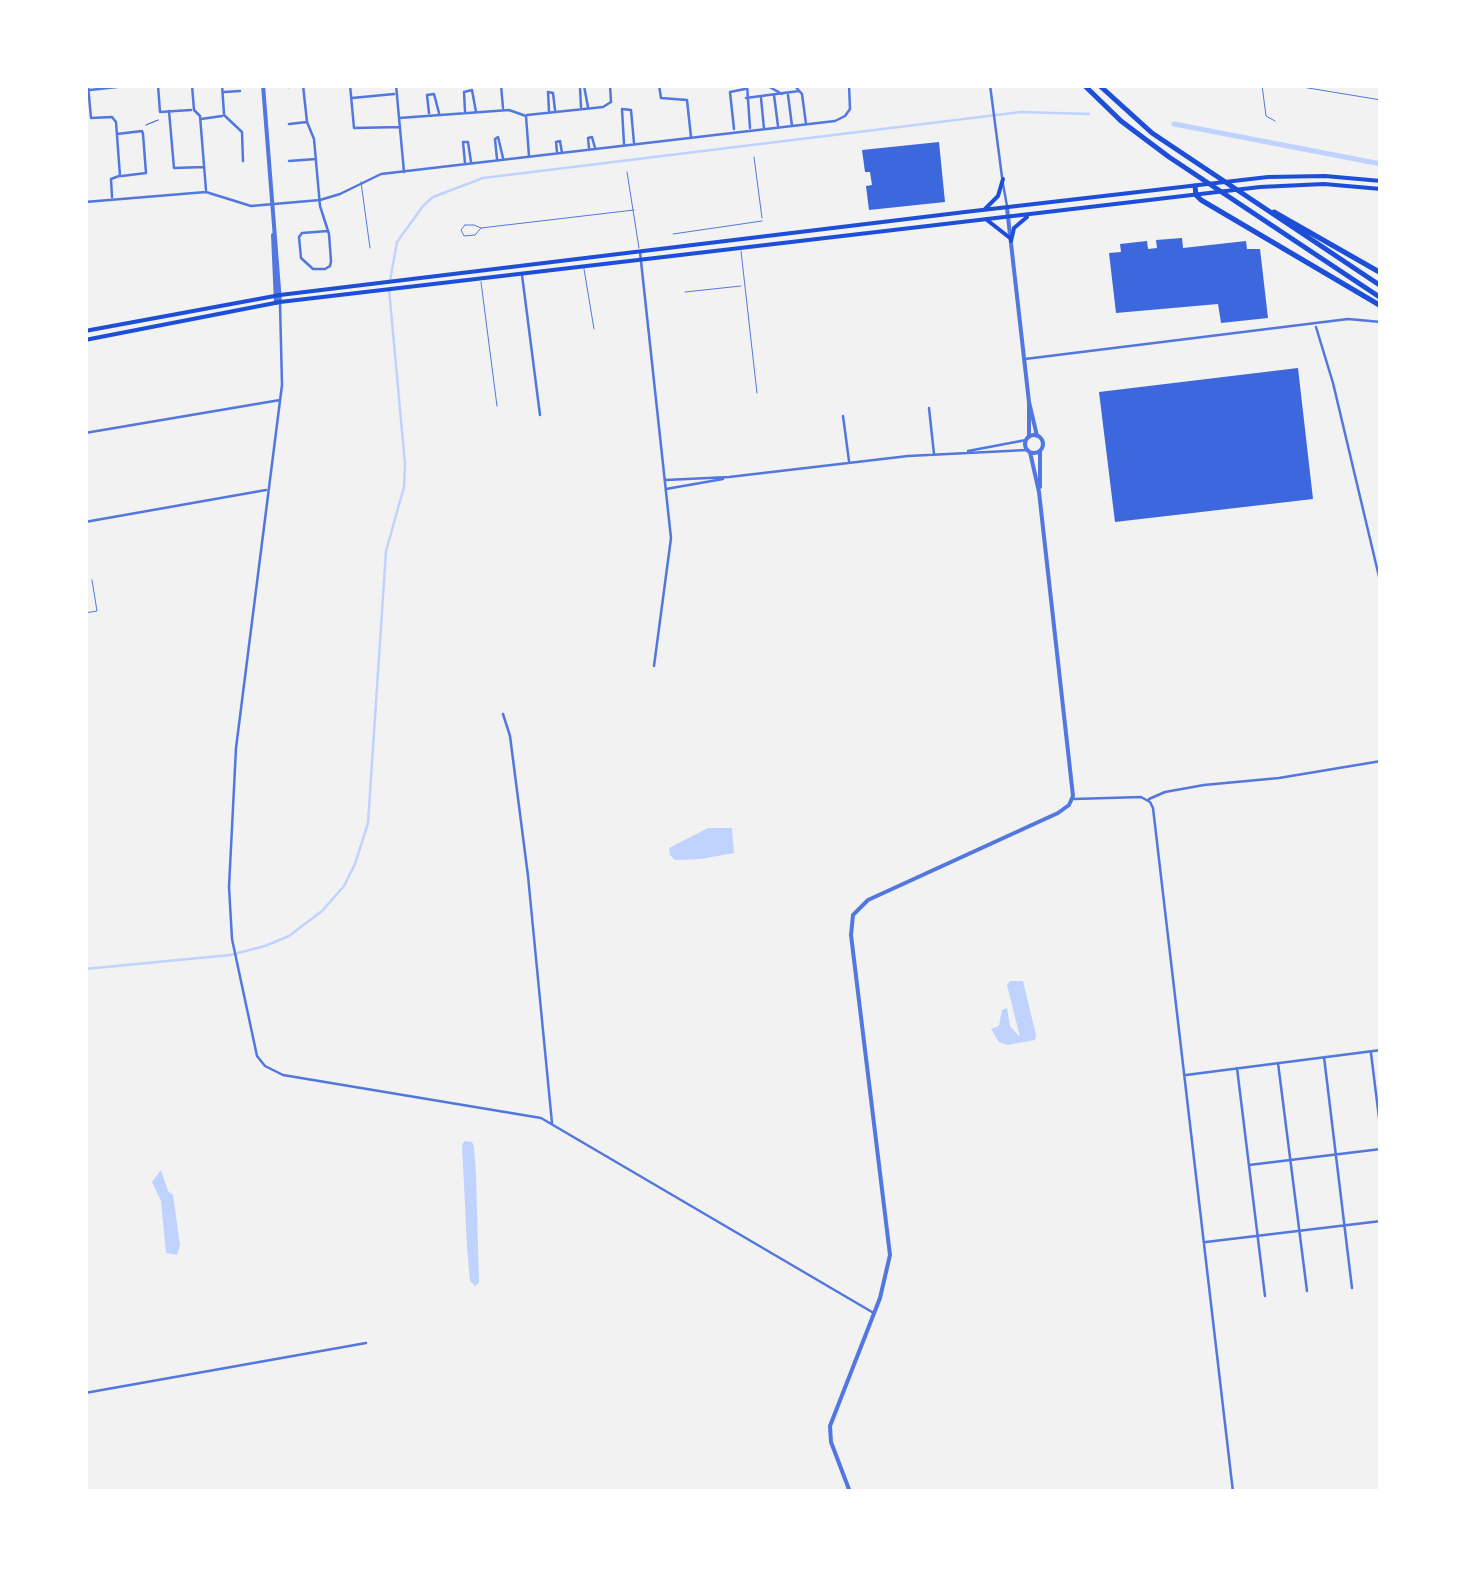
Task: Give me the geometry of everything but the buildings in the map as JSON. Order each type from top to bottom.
[{"type":"highway","points":[[1084,85],[1144,139],[1381,298]]},
{"type":"highway","points":[[1098,85],[1152,133],[1381,286]]},
{"type":"highway","points":[[1194,186],[1196,195],[1381,306]]},
{"type":"highway","points":[[1255,203],[1381,274]]},
{"type":"main road","points":[[85,331],[382,283],[980,210],[1281,176],[1381,181]]},
{"type":"main road","points":[[980,210],[996,200],[1002,178]]},
{"type":"main road","points":[[85,340],[278,299],[1302,184],[1381,189]]},
{"type":"main road","points":[[987,220],[1010,239],[1016,226],[1031,215]]},
{"type":"street","points":[[158,85],[160,112],[194,110]]},
{"type":"street","points":[[192,85],[194,110],[200,119],[206,192]]},
{"type":"street","points":[[222,85],[224,115],[242,132],[243,162]]},
{"type":"street","points":[[263,85],[279,311],[280,400],[236,748],[229,887],[234,947],[254,1049],[274,1072],[516,1112],[552,1123],[874,1313]]},
{"type":"street","points":[[288,87],[303,85],[306,122],[314,137],[320,200],[328,231],[330,266],[313,269],[301,258],[300,235],[328,231]]},
{"type":"street","points":[[350,85],[356,130],[400,127]]},
{"type":"street","points":[[396,85],[404,172]]},
{"type":"street","points":[[501,85],[503,110]]},
{"type":"street","points":[[399,118],[503,110],[526,116],[582,109],[611,103],[610,85]]},
{"type":"street","points":[[659,85],[660,98],[688,100],[692,138]]},
{"type":"street","points":[[766,85],[786,94]]},
{"type":"street","points":[[794,85],[802,94],[806,124]]},
{"type":"street","points":[[85,202],[206,192],[251,206],[320,200],[378,175],[840,120],[850,104],[849,85]]},
{"type":"street","points":[[990,85],[1029,402],[1037,436],[1043,442],[1039,492]]},
{"type":"street","points":[[582,109],[580,86],[585,87],[588,108]]},
{"type":"street","points":[[117,87],[88,87],[91,118],[114,118],[120,176]]},
{"type":"street","points":[[735,132],[730,93],[746,87],[750,131]]},
{"type":"street","points":[[466,113],[466,90],[474,92],[476,112]]},
{"type":"street","points":[[222,92],[240,91]]},
{"type":"street","points":[[746,98],[799,91]]},
{"type":"street","points":[[549,112],[548,92],[553,93],[555,111]]},
{"type":"street","points":[[351,98],[397,94]]},
{"type":"street","points":[[429,116],[427,95],[434,94],[440,115]]},
{"type":"street","points":[[786,94],[792,126]]},
{"type":"street","points":[[774,95],[778,128]]},
{"type":"street","points":[[760,97],[764,129]]},
{"type":"street","points":[[624,146],[621,111],[628,109],[634,144]]},
{"type":"street","points":[[170,111],[174,168],[204,167]]},
{"type":"street","points":[[200,119],[224,115]]},
{"type":"street","points":[[526,116],[528,157]]},
{"type":"street","points":[[289,124],[306,122]]},
{"type":"street","points":[[112,200],[110,179],[146,174],[142,131],[117,134]]},
{"type":"street","points":[[498,160],[498,137],[504,160]]},
{"type":"street","points":[[589,150],[588,138],[592,137],[595,149]]},
{"type":"street","points":[[465,164],[464,142],[468,142],[471,164]]},
{"type":"street","points":[[289,162],[316,159]]},
{"type":"street","points":[[640,252],[672,546],[654,666]]},
{"type":"street","points":[[522,274],[540,415]]},
{"type":"street","points":[[1024,360],[1348,319],[1381,322]]},
{"type":"street","points":[[1315,326],[1333,383],[1381,585]]},
{"type":"street","points":[[85,434],[280,400]]},
{"type":"street","points":[[850,1492],[831,1442],[830,1426],[874,1313],[890,1255],[851,935],[853,914],[868,900],[1058,814],[1072,799],[1072,766],[1039,492],[1029,451],[1029,402]]},
{"type":"street","points":[[929,408],[934,455]]},
{"type":"street","points":[[843,416],[849,462]]},
{"type":"street","points":[[962,452],[1037,436]]},
{"type":"street","points":[[666,489],[849,462],[1040,450]]},
{"type":"street","points":[[665,480],[729,477]]},
{"type":"street","points":[[85,522],[268,490]]},
{"type":"street","points":[[503,714],[512,746],[528,876],[552,1123]]},
{"type":"street","points":[[1072,799],[1148,799],[1165,792],[1381,762]]},
{"type":"street","points":[[1148,799],[1155,820],[1233,1492]]},
{"type":"street","points":[[1184,1075],[1381,1050]]},
{"type":"street","points":[[1371,1052],[1381,1134]]},
{"type":"street","points":[[1324,1058],[1352,1288]]},
{"type":"street","points":[[1278,1063],[1307,1291]]},
{"type":"street","points":[[1238,1068],[1265,1296]]},
{"type":"street","points":[[1250,1165],[1381,1149]]},
{"type":"street","points":[[1205,1242],[1381,1221]]},
{"type":"street","points":[[85,1393],[366,1342]]},
{"type":"lane","points":[[1262,85],[1266,116],[1276,121]]},
{"type":"lane","points":[[1290,85],[1381,100]]},
{"type":"lane","points":[[674,234],[762,221],[754,157]]},
{"type":"lane","points":[[627,172],[640,252]]},
{"type":"lane","points":[[361,182],[370,248]]},
{"type":"lane","points":[[482,228],[634,210]]},
{"type":"lane","points":[[740,248],[756,393]]},
{"type":"lane","points":[[584,266],[594,330]]},
{"type":"lane","points":[[480,279],[496,406]]},
{"type":"lane","points":[[685,292],[744,285]]},
{"type":"lane","points":[[85,613],[97,610],[92,580]]},
{"type":"path","points":[[142,131],[151,120],[158,120]]},
{"type":"water","points":[[708,828],[732,828],[734,853],[675,860],[670,855],[669,848]]},
{"type":"water","points":[[1010,981],[1023,981],[1035,1040],[1008,1045],[999,1042],[991,1029],[999,1026],[1002,1010],[1007,1008],[1010,1026],[1020,1037],[1007,985]]},
{"type":"water","points":[[472,1142],[474,1147],[476,1175],[479,1283],[475,1286],[470,1281],[467,1247],[462,1144]]},
{"type":"water","points":[[161,1170],[173,1195],[180,1245],[177,1255],[166,1253],[161,1201],[152,1182]]},
{"type":"waterway","points":[[390,281],[397,242],[423,206],[433,197],[483,178],[1021,112],[1089,114]]},
{"type":"waterway","points":[[1174,124],[1381,164]]},
{"type":"waterway","points":[[85,969],[230,955],[265,946],[289,936],[322,911],[344,886],[355,864],[368,823],[386,551],[404,487],[389,289]]}]
